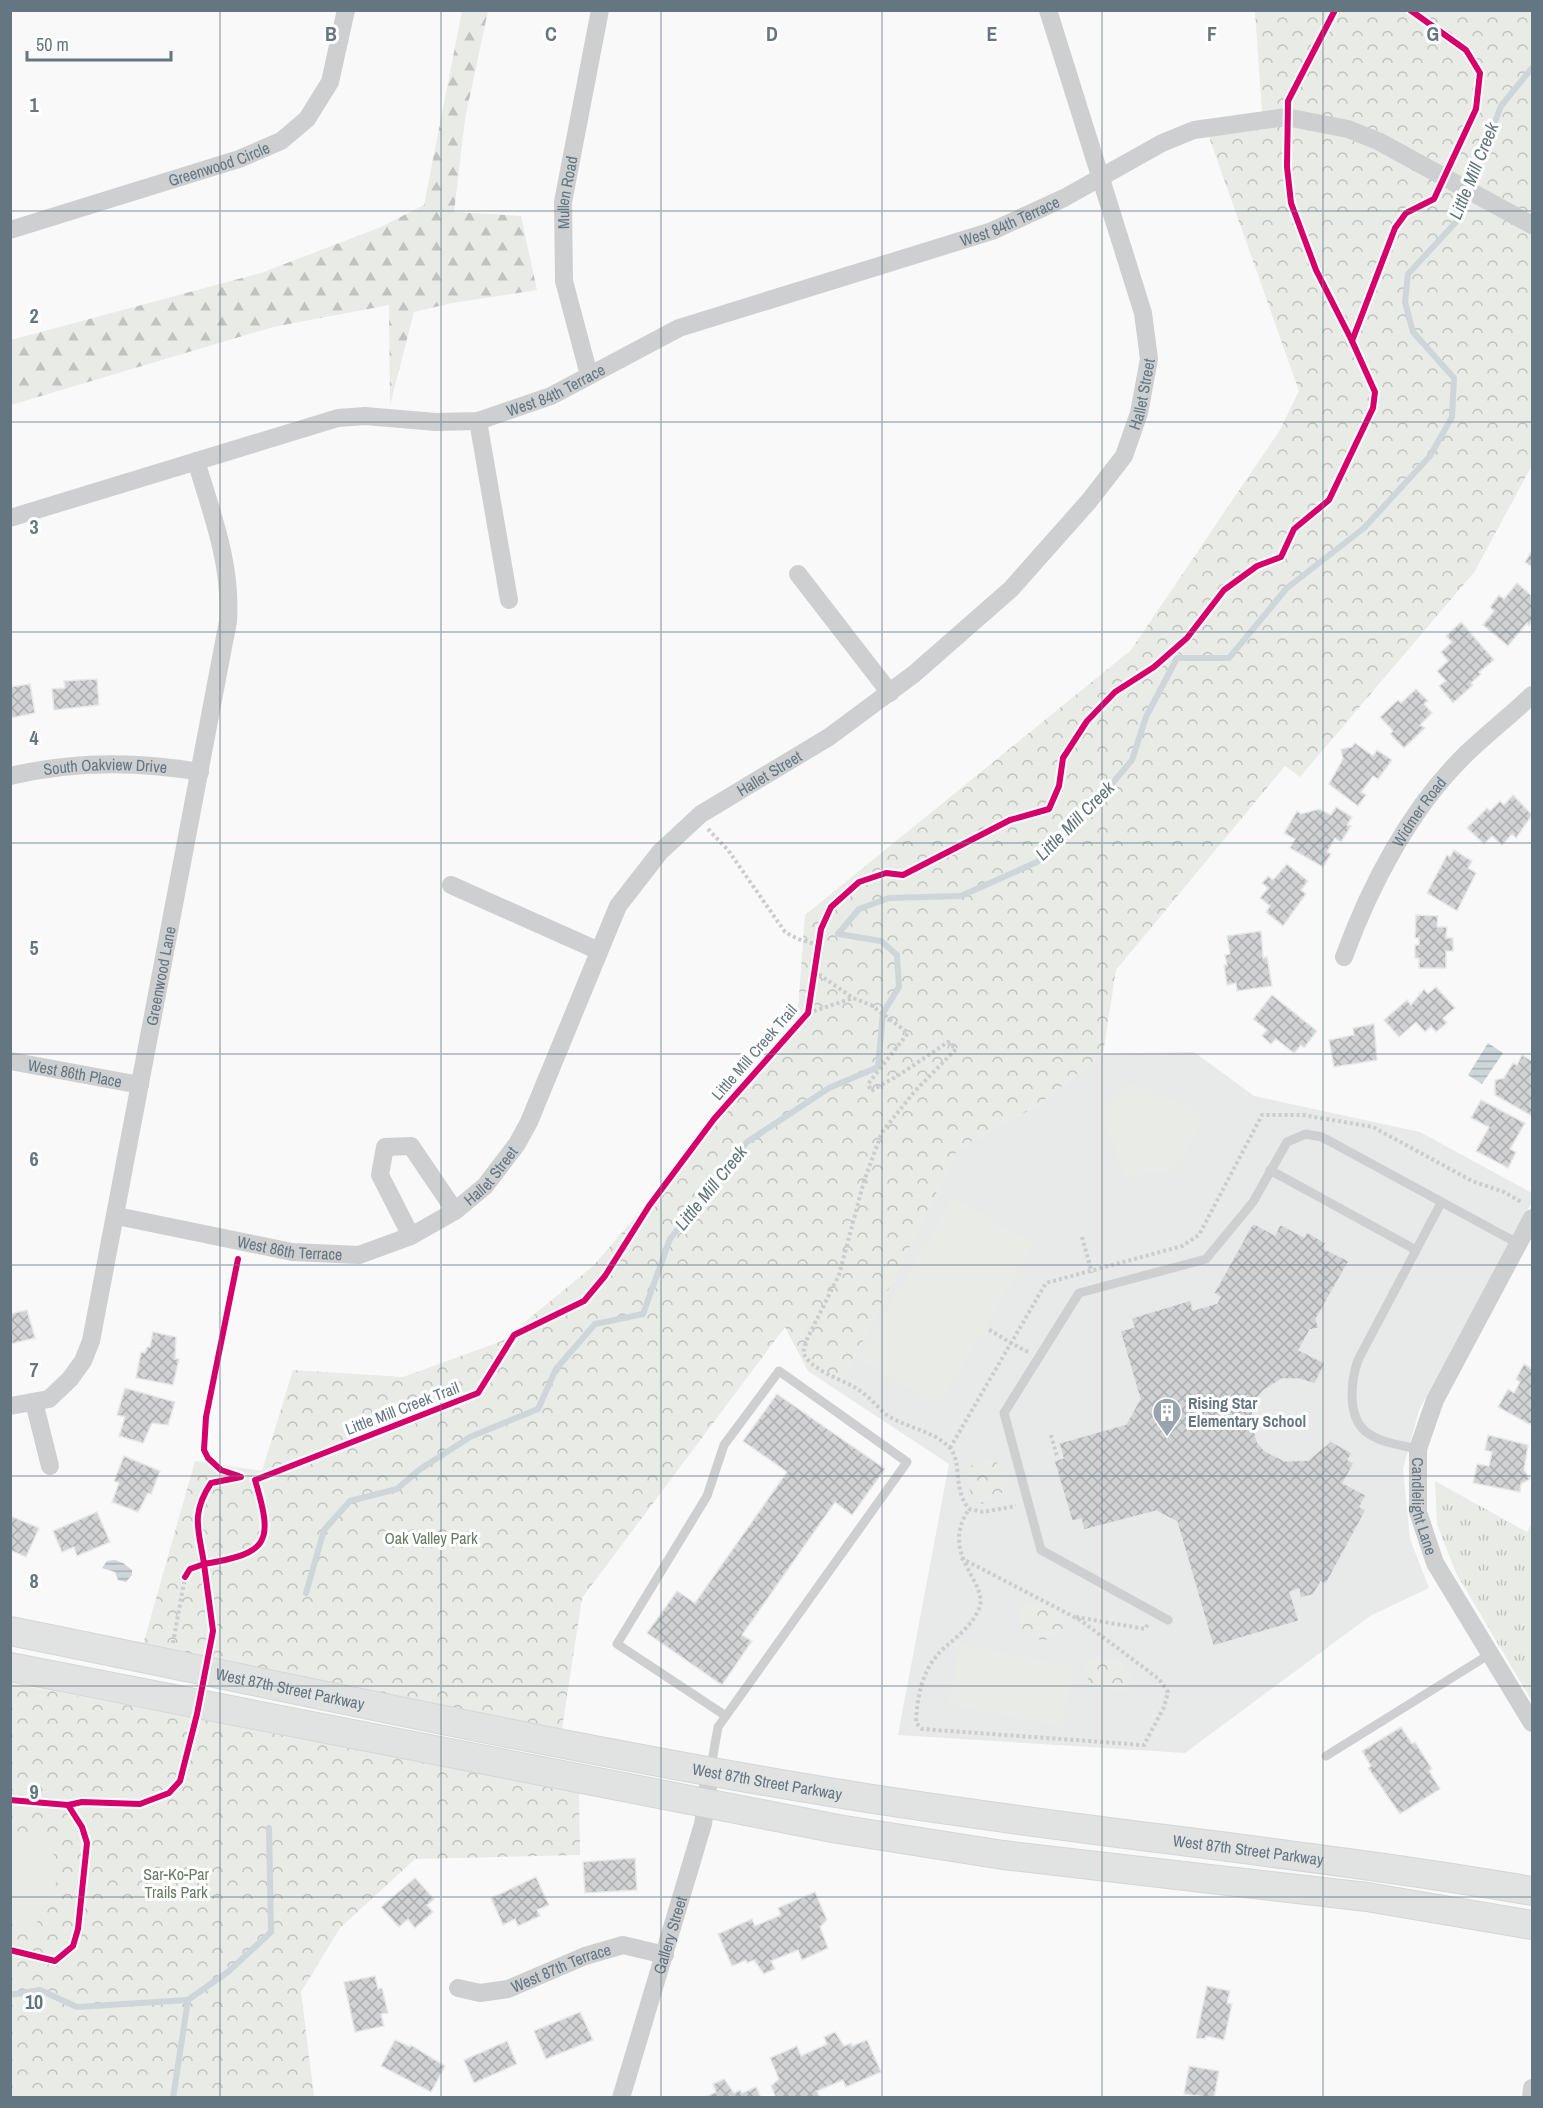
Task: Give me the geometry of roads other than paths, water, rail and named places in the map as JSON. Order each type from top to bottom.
[{"type":"main road","name":"West 87th Street Parkway","points":[[10,1631],[710,1773],[957,1812],[1370,1865],[1533,1892]]},
{"type":"main road","name":"West 87th Street Parkway","points":[[10,1667],[706,1804],[1003,1855],[1367,1897],[1533,1924]]},
{"type":"street","name":"Greenwood Circle","points":[[10,230],[239,159],[281,141],[307,119],[330,81],[346,10]]},
{"type":"street","name":"Mullen Road","points":[[589,375],[564,281],[563,201],[600,10]]},
{"type":"street","name":"Hallet Street","points":[[411,1236],[380,1175],[385,1147],[411,1146],[455,1211],[485,1186],[517,1144],[529,1122],[618,906],[660,852],[701,814],[829,737],[890,693],[1011,589],[1089,501],[1124,456],[1138,412],[1149,359],[1143,313],[1099,179],[1048,10]]},
{"type":"street","name":"West 84th Terrace","points":[[10,518],[338,418],[364,416],[436,422],[478,421],[551,396],[679,328],[992,231],[1099,179],[1162,143],[1194,130],[1286,117],[1348,129],[1378,141],[1533,225]]},
{"type":"street","points":[[478,421],[509,600]]},
{"type":"street","name":"Greenwood Lane","points":[[34,1402],[49,1399],[70,1379],[83,1361],[91,1341],[117,1216],[200,772],[229,603],[225,560],[196,461]]},
{"type":"street","points":[[798,574],[890,693]]},
{"type":"street","name":"Widmer Road","points":[[1344,957],[1360,911],[1378,875],[1423,806],[1465,754],[1533,695]]},
{"type":"street","name":"South Oakview Drive","points":[[10,776],[66,766],[108,764],[175,768],[200,772]]},
{"type":"street","points":[[451,885],[599,951]]},
{"type":"street","name":"West 86th Place","points":[[10,1061],[140,1085]]},
{"type":"street","name":"West 86th Terrace","points":[[117,1216],[292,1252],[359,1255],[411,1236],[455,1211]]},
{"type":"street","name":"Candlelight Lane","points":[[1533,1218],[1435,1400],[1418,1449],[1418,1512],[1435,1563],[1533,1723]]},
{"type":"street","points":[[10,1406],[34,1402],[50,1466]]},
{"type":"street","name":"Gallery Street","points":[[621,2097],[665,1955],[706,1804],[710,1773]]},
{"type":"street","name":"West 87th Terrace","points":[[458,1988],[480,1993],[508,1989],[585,1956],[623,1945],[665,1955]]},
{"type":"street","points":[[1531,2097],[1533,2088]]},
{"type":"lane","points":[[1168,1620],[1041,1550],[1004,1413],[1079,1293],[1206,1259],[1253,1202],[1287,1142],[1306,1134],[1322,1137],[1519,1244]]},
{"type":"lane","points":[[1270,1170],[1416,1250]]},
{"type":"lane","points":[[1418,1449],[1383,1441],[1364,1430],[1354,1406],[1351,1381],[1358,1360],[1441,1203]]},
{"type":"lane","points":[[710,1773],[718,1728],[907,1462],[779,1371],[724,1446],[707,1496],[617,1644],[726,1716]]},
{"type":"lane","points":[[1326,1756],[1490,1654]]},
{"type":"waterway","name":"Little Mill Creek","points":[[306,1593],[324,1530],[350,1501],[397,1489],[419,1470],[470,1437],[538,1409],[556,1369],[595,1324],[643,1314],[670,1239],[747,1142],[829,1088],[878,1067],[883,1013],[899,987],[897,955],[881,941],[838,934],[859,909],[889,898],[961,896],[1037,862],[1090,810],[1132,760],[1146,717],[1177,658],[1229,658],[1287,588],[1364,528],[1430,456],[1452,417],[1454,378],[1413,332],[1405,302],[1408,274],[1457,221],[1501,106],[1532,68]]},
{"type":"waterway","points":[[173,2098],[188,2000],[229,1971],[271,1932],[269,1828]]},
{"type":"waterway","points":[[10,1995],[40,1990],[77,2007],[188,2000]]},
{"type":"place","name":"Rising Star Elementary School","points":[[1167,1438]]},
{"type":"park label","name":"Oak Valley Park","points":[[431,1538]]},
{"type":"park label","name":"Sar-Ko-Par Trails Park","points":[[176,1883]]}]
